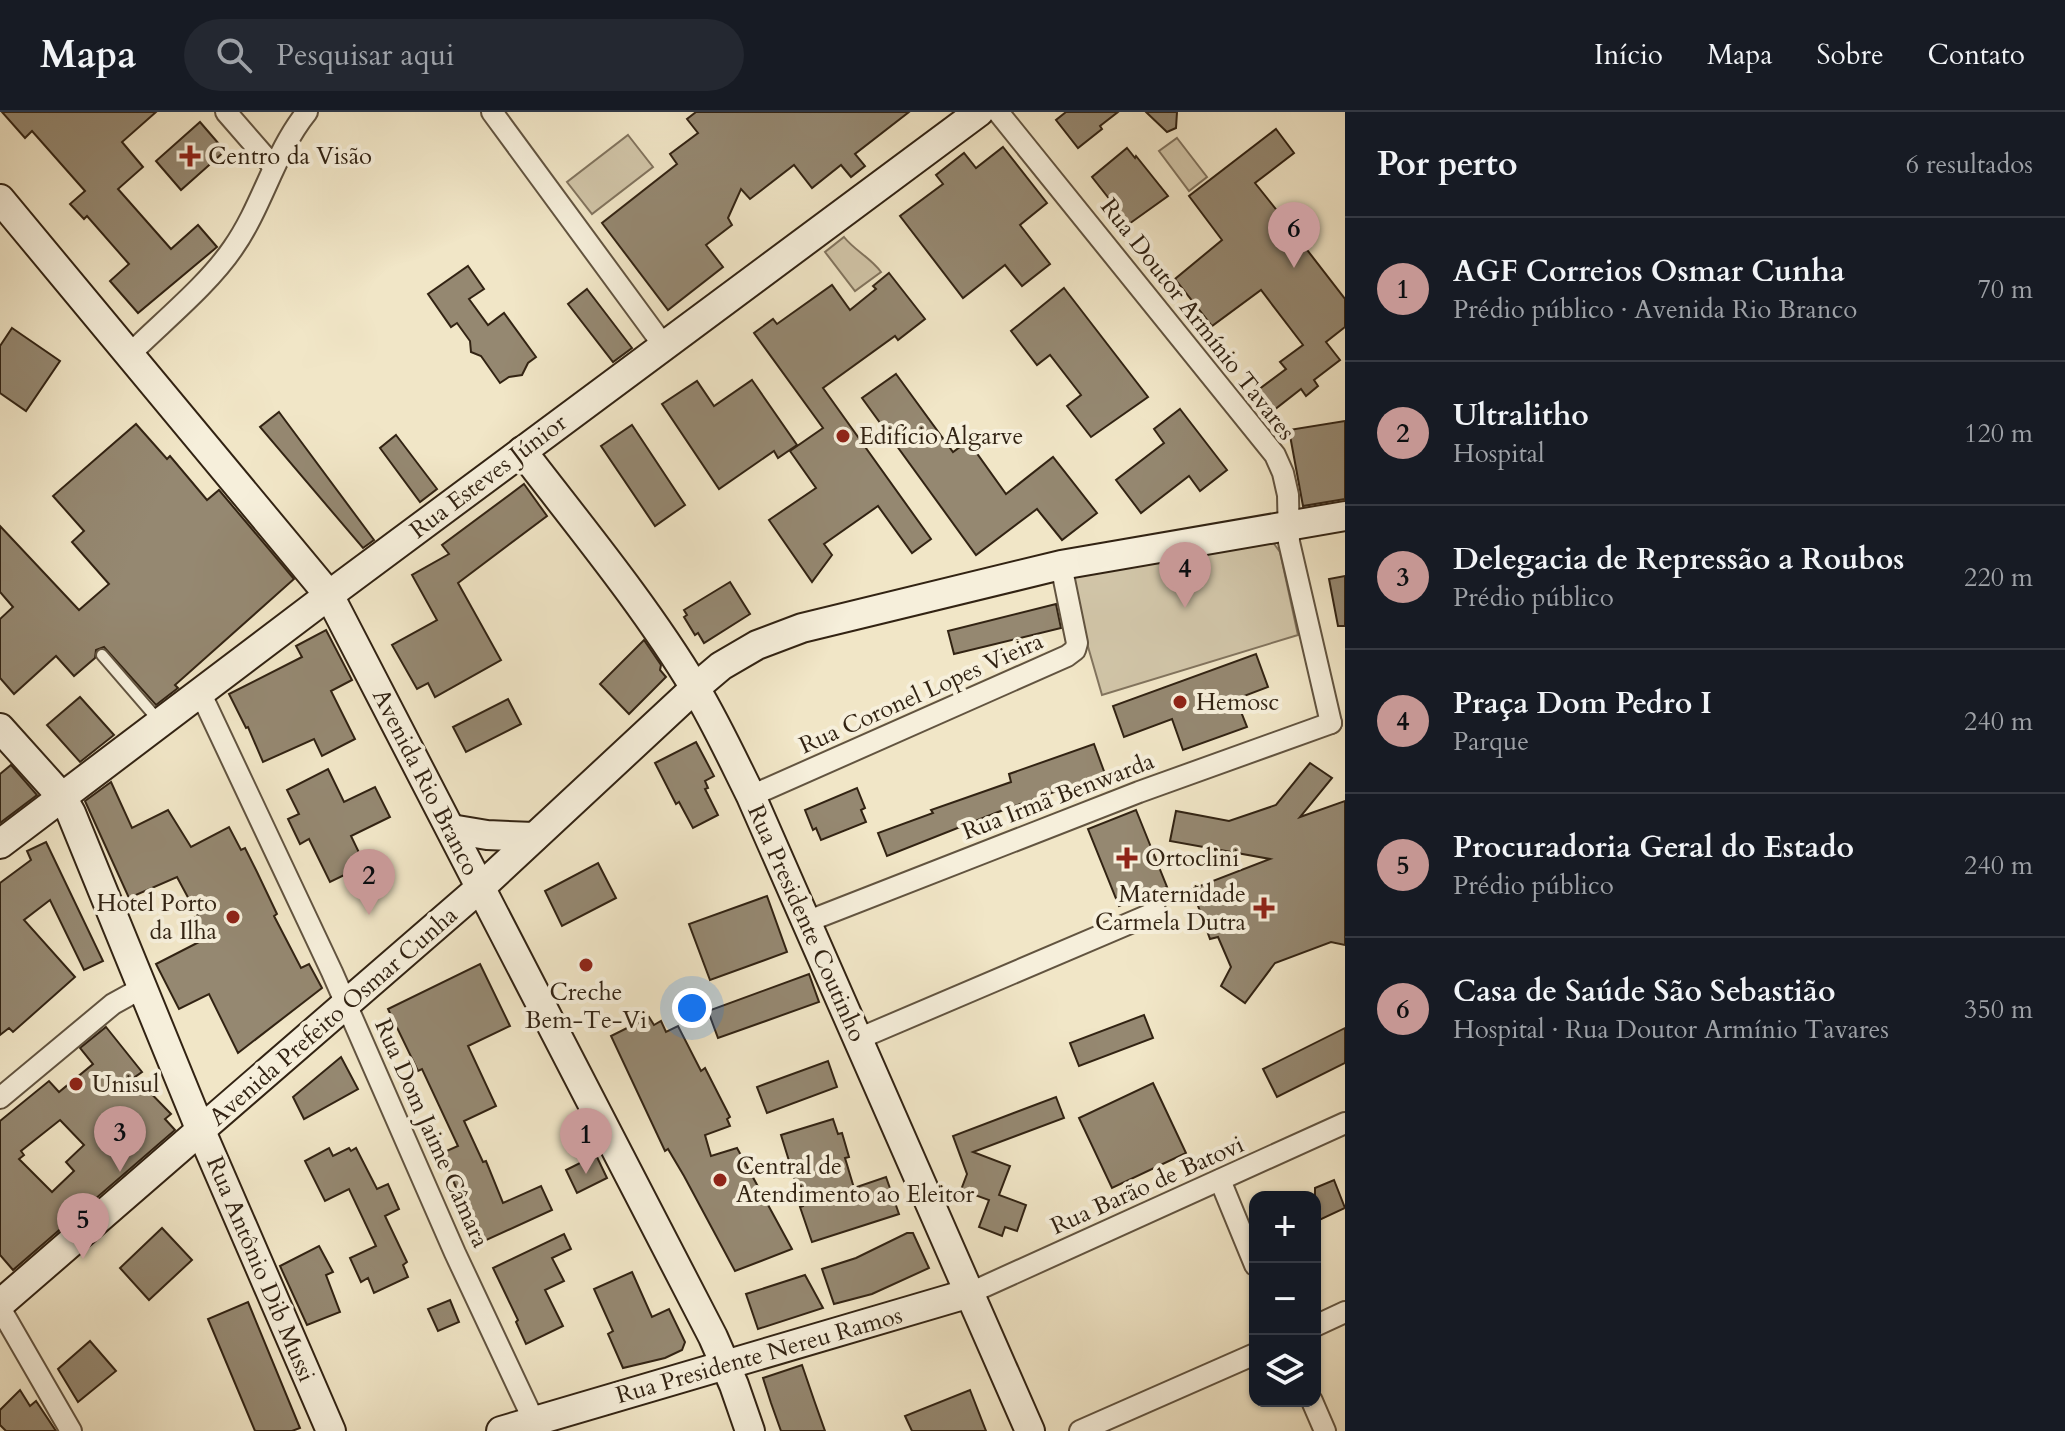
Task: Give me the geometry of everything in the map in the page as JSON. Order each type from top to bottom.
[{"type":"street","points":[[226,112],[273,166]]},
{"type":"street","points":[[129,355],[233,249],[273,166],[307,112]]},
{"type":"street","points":[[492,112],[664,346]]},
{"type":"street","name":"Rua Esteves Júnior","points":[[0,844],[329,595],[979,112]]},
{"type":"street","name":"Rua Doutor Armínio Tavares","points":[[998,112],[1275,455],[1288,495],[1289,542],[1338,728]]},
{"type":"street","name":"Avenida Rio Branco","points":[[0,199],[329,595],[726,1365],[750,1431]]},
{"type":"street","name":"Rua Presidente Coutinho","points":[[522,451],[633,597],[695,688],[751,796],[1030,1431]]},
{"type":"street","name":"Avenida Prefeito Osmar Cunha","points":[[0,1306],[481,887],[721,666],[778,635],[828,620],[1061,565],[1345,516]]},
{"type":"street","name":"Rua Coronel Lopes Vieira","points":[[751,796],[1067,656],[1075,650],[1077,643],[1061,565]]},
{"type":"street","name":"Rua Dom Jaime Câmara","points":[[200,692],[347,1003],[455,1253],[534,1421]]},
{"type":"street","name":"Rua Antônio Dib Mussi","points":[[0,728],[62,797],[71,813],[201,1131],[331,1431]]},
{"type":"street","name":"Rua Irmã Benwarda","points":[[806,922],[1139,792],[1338,728]]},
{"type":"street","points":[[451,829],[487,835],[534,837]]},
{"type":"street","points":[[858,1039],[1156,912]]},
{"type":"street","points":[[0,1098],[113,1004],[142,988]]},
{"type":"street","name":"Rua Barão de Batovi","points":[[970,1293],[1345,1123]]},
{"type":"street","points":[[1220,1180],[1254,1263]]},
{"type":"street","name":"Rua Presidente Nereu Ramos","points":[[501,1431],[970,1293]]},
{"type":"street","points":[[0,1306],[71,1431]]},
{"type":"street","points":[[1321,1323],[1345,1312]]},
{"type":"street","points":[[1080,1431],[1249,1357]]},
{"type":"street","points":[[1315,1407],[1325,1431]]},
{"type":"lane","points":[[102,655],[160,723]]},
{"type":"shaded area","points":[[628,135],[653,167],[592,214],[567,182]]},
{"type":"shaded area","points":[[1177,138],[1207,177],[1189,191],[1159,151]]},
{"type":"shaded area","points":[[844,237],[881,272],[855,291],[825,252]]},
{"type":"shaded area","points":[[1272,541],[1280,552],[1298,635],[1102,695],[1069,581],[1075,569]]},
{"type":"building","points":[[2,112],[156,112],[122,142],[143,167],[118,189],[171,249],[198,225],[217,247],[138,313],[110,281],[129,264],[87,216],[84,219],[70,204],[85,191],[32,131],[25,138]]},
{"type":"building","points":[[696,112],[909,112],[855,154],[865,166],[851,177],[841,165],[812,188],[794,165],[750,199],[741,189],[728,218],[732,225],[706,245],[723,267],[668,310],[602,223],[677,164],[670,154],[698,133],[687,119]]},
{"type":"building","points":[[1066,112],[1118,112],[1078,148],[1056,120]]},
{"type":"building","points":[[1146,112],[1177,112],[1176,128],[1167,132]]},
{"type":"building","name":"Centro da Visão","points":[[200,122],[225,151],[181,190],[156,161]]},
{"type":"building","points":[[1276,129],[1294,153],[1255,183],[1283,218],[1293,210],[1312,234],[1301,242],[1345,299],[1345,327],[1326,342],[1340,360],[1314,380],[1318,386],[1306,396],[1301,389],[1274,410],[1258,390],[1286,369],[1280,362],[1303,345],[1261,290],[1212,326],[1175,279],[1222,240],[1189,196]]},
{"type":"building","points":[[1003,147],[1047,203],[1020,225],[1050,264],[1022,286],[1005,265],[963,298],[900,216],[943,184],[936,175],[964,153],[976,168]]},
{"type":"building","points":[[1127,148],[1168,196],[1129,224],[1092,177]]},
{"type":"building","points":[[468,266],[484,289],[469,299],[488,325],[504,313],[536,357],[528,363],[522,375],[509,377],[500,383],[481,356],[471,352],[470,341],[457,323],[451,327],[428,294]]},
{"type":"building","points":[[889,273],[925,319],[898,340],[895,336],[823,388],[931,539],[912,553],[878,506],[824,544],[832,555],[812,582],[769,520],[816,488],[790,451],[823,428],[754,333],[773,319],[777,324],[832,285],[850,310],[876,289],[873,286]]},
{"type":"building","points":[[1064,288],[1148,397],[1091,437],[1067,406],[1081,395],[1050,355],[1037,365],[1011,331]]},
{"type":"building","points":[[587,289],[632,348],[613,362],[568,304]]},
{"type":"building","points":[[12,328],[60,361],[26,411],[0,393],[0,346]]},
{"type":"building","points":[[896,374],[953,452],[968,441],[1006,494],[1053,457],[1097,513],[1062,540],[1037,509],[976,555],[862,398]]},
{"type":"building","points":[[752,380],[797,445],[778,458],[774,451],[719,489],[662,404],[697,381],[714,406]]},
{"type":"building","points":[[1180,409],[1227,470],[1200,491],[1189,476],[1141,513],[1116,480],[1164,443],[1154,429]]},
{"type":"building","points":[[279,412],[374,540],[363,548],[260,427]]},
{"type":"building","points":[[1345,421],[1345,499],[1303,506],[1289,430]]},
{"type":"building","points":[[136,424],[167,459],[170,456],[207,500],[219,490],[294,579],[156,705],[104,647],[96,650],[95,658],[74,676],[56,656],[14,694],[0,678],[0,619],[13,607],[0,592],[0,526],[79,610],[109,584],[72,542],[84,531],[53,496]]},
{"type":"building","points":[[632,425],[685,505],[655,526],[601,446]]},
{"type":"building","points":[[396,435],[437,489],[420,502],[380,448]]},
{"type":"building","points":[[524,484],[547,516],[458,583],[501,660],[435,697],[428,683],[417,689],[392,645],[437,620],[412,575],[449,554],[442,545]]},
{"type":"building","points":[[1345,576],[1345,626],[1338,626],[1329,579]]},
{"type":"building","points":[[730,582],[750,614],[704,643],[684,617],[687,615],[684,610]]},
{"type":"building","points":[[1056,604],[1061,628],[954,654],[948,631]]},
{"type":"building","points":[[326,630],[352,680],[331,691],[355,739],[322,756],[314,739],[263,762],[229,694],[302,657],[296,646]]},
{"type":"building","points":[[644,640],[666,677],[629,714],[600,684]]},
{"type":"building","name":"Hemosc","points":[[1256,654],[1268,687],[1236,699],[1247,727],[1183,750],[1172,719],[1124,737],[1113,706]]},
{"type":"building","points":[[80,697],[114,735],[80,762],[47,725]]},
{"type":"building","points":[[508,699],[521,724],[466,752],[453,727]]},
{"type":"building","points":[[696,742],[714,776],[705,781],[708,788],[705,789],[718,815],[693,828],[679,802],[676,804],[655,763]]},
{"type":"building","points":[[1094,744],[1105,774],[887,856],[878,833],[933,813],[931,810],[1011,782],[1009,774]]},
{"type":"building","points":[[1310,763],[1332,778],[1300,817],[1345,801],[1345,945],[1331,942],[1275,963],[1245,1003],[1221,986],[1231,967],[1218,937],[1210,939],[1192,889],[1270,859],[1170,841],[1176,811],[1229,821],[1276,805]]},
{"type":"building","points":[[11,765],[37,795],[0,823],[0,774]]},
{"type":"building","points":[[328,769],[344,802],[375,787],[390,817],[351,836],[365,865],[330,882],[309,839],[300,844],[288,819],[299,814],[287,790]]},
{"type":"building","points":[[111,782],[132,828],[168,810],[191,847],[229,827],[241,850],[245,848],[277,914],[274,916],[301,968],[309,964],[322,988],[238,1053],[209,994],[179,1009],[156,964],[201,941],[190,920],[198,916],[177,877],[129,898],[85,801]]},
{"type":"building","points":[[857,788],[865,808],[861,810],[866,822],[821,840],[805,810]]},
{"type":"building","name":"Ortoclini","points":[[1136,810],[1167,887],[1119,906],[1088,829]]},
{"type":"building","points":[[46,842],[103,961],[84,970],[50,900],[24,920],[75,977],[13,1032],[9,1028],[0,1035],[0,883],[31,860],[27,851]]},
{"type":"building","points":[[598,863],[616,898],[562,926],[545,891]]},
{"type":"building","points":[[767,896],[787,952],[710,980],[689,924]]},
{"type":"building","points":[[480,964],[510,1026],[468,1046],[496,1106],[464,1121],[483,1162],[486,1161],[503,1203],[541,1186],[552,1210],[482,1242],[442,1153],[458,1146],[422,1069],[418,1071],[388,1009]]},
{"type":"building","points":[[809,974],[819,1002],[718,1038],[708,1011]]},
{"type":"building","points":[[1144,1015],[1153,1038],[1079,1066],[1070,1043]]},
{"type":"building","points":[[649,1017],[654,1025],[661,1021],[666,1032],[678,1026],[701,1071],[705,1068],[730,1117],[727,1119],[730,1126],[705,1135],[711,1156],[737,1148],[792,1249],[735,1271],[684,1176],[668,1149],[665,1151],[611,1036]]},
{"type":"building","points":[[106,1027],[142,1072],[135,1077],[171,1114],[165,1119],[175,1130],[13,1270],[0,1255],[0,1121],[49,1081],[59,1092],[93,1064],[80,1048]],"holes":[[[60,1120],[84,1145],[66,1162],[74,1171],[52,1192],[19,1159],[24,1155],[21,1151]]]},
{"type":"building","points":[[1345,1028],[1345,1063],[1277,1097],[1263,1069]]},
{"type":"building","points":[[341,1057],[358,1089],[304,1119],[293,1097]]},
{"type":"building","points":[[828,1061],[837,1087],[767,1113],[757,1087]]},
{"type":"building","points":[[1153,1083],[1186,1153],[1112,1188],[1079,1118]]},
{"type":"building","points":[[1056,1097],[1064,1118],[973,1152],[1010,1166],[999,1195],[1026,1205],[1017,1231],[1005,1227],[1002,1236],[979,1227],[989,1200],[961,1190],[967,1174],[953,1136]]},
{"type":"building","points":[[833,1119],[838,1134],[842,1133],[854,1188],[886,1177],[899,1214],[812,1242],[781,1135]]},
{"type":"building","points":[[329,1148],[333,1156],[356,1148],[377,1189],[388,1184],[399,1209],[385,1216],[407,1262],[403,1265],[408,1277],[374,1293],[368,1278],[361,1282],[350,1258],[376,1246],[349,1189],[325,1201],[305,1161]]},
{"type":"building","points":[[596,1155],[607,1178],[577,1193],[566,1170]]},
{"type":"building","points":[[1334,1180],[1345,1208],[1321,1219],[1321,1191],[1315,1191],[1315,1188]]},
{"type":"building","points":[[162,1228],[192,1260],[149,1300],[120,1268]]},
{"type":"building","points":[[907,1233],[913,1233],[929,1268],[872,1294],[834,1304],[822,1269],[856,1258]]},
{"type":"building","points":[[564,1234],[571,1249],[552,1258],[564,1281],[545,1290],[563,1326],[526,1344],[493,1268]]},
{"type":"building","points":[[319,1246],[333,1272],[326,1275],[340,1312],[307,1325],[280,1266]]},
{"type":"building","points":[[632,1272],[652,1317],[669,1309],[685,1342],[682,1350],[665,1358],[623,1368],[608,1334],[613,1331],[594,1289]]},
{"type":"building","points":[[805,1275],[823,1308],[758,1329],[746,1294]]},
{"type":"building","points":[[450,1300],[459,1322],[438,1331],[428,1309]]},
{"type":"building","points":[[248,1302],[300,1428],[292,1431],[255,1431],[208,1319]]},
{"type":"building","points":[[90,1341],[116,1371],[78,1402],[58,1369]]},
{"type":"building","points":[[802,1365],[825,1431],[781,1431],[771,1403],[763,1378]]},
{"type":"building","points":[[20,1390],[30,1406],[36,1401],[56,1431],[6,1431],[0,1425],[0,1410]]},
{"type":"building","points":[[970,1390],[986,1431],[912,1431],[905,1416]]},
{"type":"place","name":"Centro da Visão","points":[[190,156]]},
{"type":"place","name":"Casa de Saúde São Sebastião","points":[[1294,268]]},
{"type":"place","name":"Edifício Algarve","points":[[843,436]]},
{"type":"place","name":"Praça Dom Pedro I","points":[[1185,608]]},
{"type":"place","name":"Hemosc","points":[[1180,702]]},
{"type":"place","name":"Ortoclini","points":[[1127,858]]},
{"type":"place","name":"Maternidade Carmela Dutra","points":[[1264,908]]},
{"type":"place","name":"Ultralitho","points":[[369,915]]},
{"type":"place","name":"Hotel Porto da Ilha","points":[[233,917]]},
{"type":"place","name":"Creche Bem-Te-Vi","points":[[586,965]]},
{"type":"place","name":"Unisul","points":[[76,1084]]},
{"type":"place","name":"Delegacia de Repressão a Roubos","points":[[120,1172]]},
{"type":"place","name":"AGF Correios Osmar Cunha","points":[[586,1174]]},
{"type":"place","name":"Central de Atendimento ao Eleitor","points":[[720,1180]]},
{"type":"place","name":"Procuradoria Geral do Estado","points":[[83,1259]]}]
